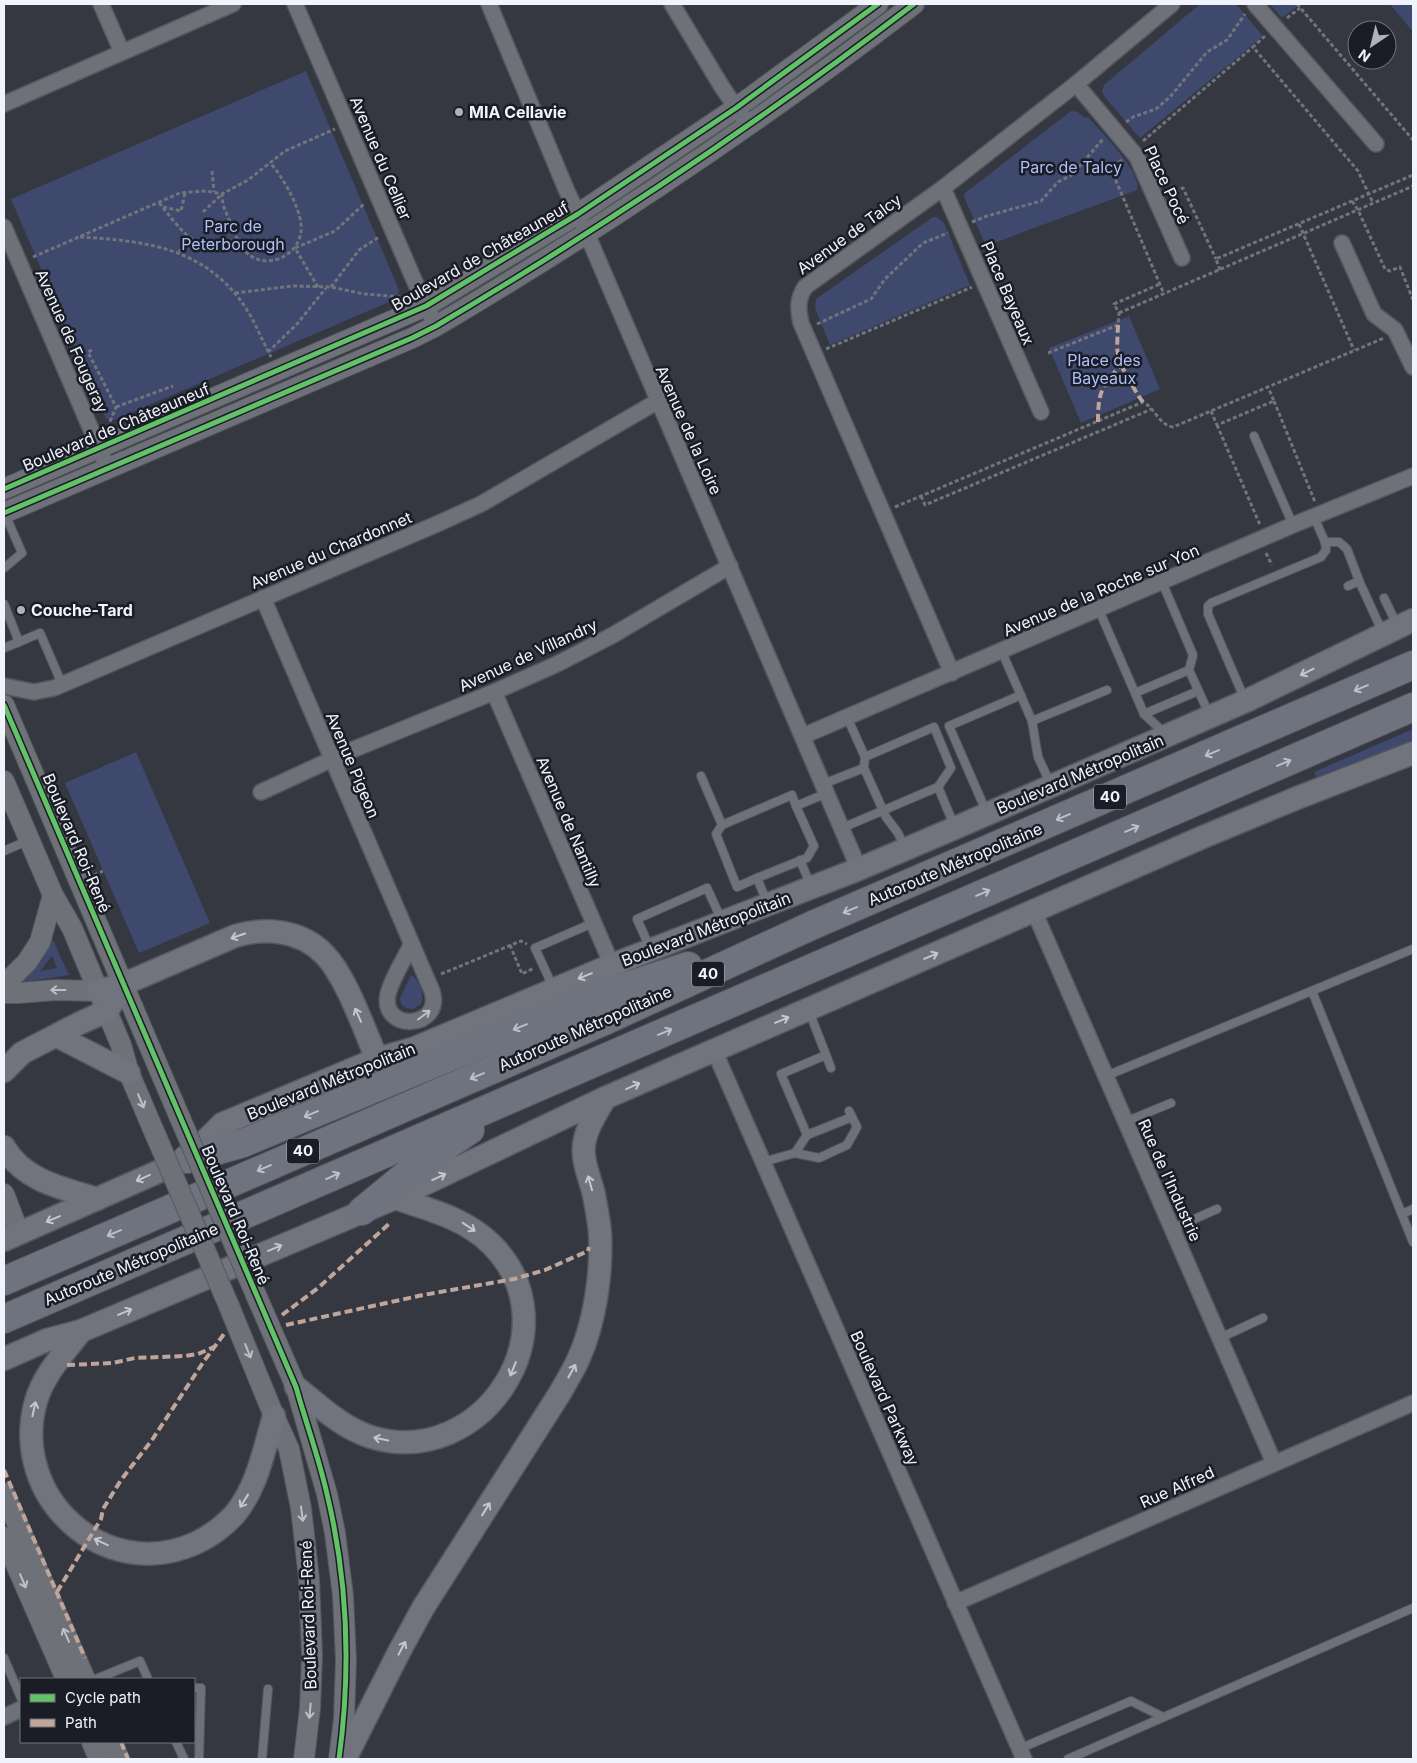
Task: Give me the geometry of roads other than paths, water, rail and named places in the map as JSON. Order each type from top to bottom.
[{"type":"highway","name":"Autoroute Métropolitaine","points":[[4,1281],[593,1026],[813,925],[1413,665]]},
{"type":"highway","name":"Autoroute Métropolitaine","points":[[4,1318],[1413,707]]},
{"type":"highway","points":[[188,1159],[238,1145],[591,998],[813,925]]},
{"type":"highway","points":[[362,1211],[418,1165],[531,1089]]},
{"type":"main road","name":"Boulevard Métropolitain","points":[[11,1236],[188,1159],[222,1124],[377,1059],[415,1048],[612,965],[859,869],[1246,702],[1398,627]]},
{"type":"main road","points":[[4,1359],[47,1340],[80,1331],[394,1198],[605,1098],[714,1050],[1252,816],[1413,753]]},
{"type":"main road","points":[[4,1071],[22,1053],[80,1023],[102,1001],[124,984],[228,939],[250,932],[278,931],[304,939],[316,946],[332,963],[346,987],[377,1059]]},
{"type":"main road","points":[[57,1036],[129,1073]]},
{"type":"main road","points":[[345,1759],[423,1608],[560,1393],[578,1360],[590,1324],[600,1270],[600,1231],[594,1194],[586,1168],[584,1140],[605,1098]]},
{"type":"main road","points":[[4,1147],[16,1164],[37,1179],[97,1199]]},
{"type":"main road","points":[[296,1388],[337,1420],[359,1432],[384,1440],[415,1441],[441,1436],[466,1424],[487,1409],[508,1382],[521,1346],[524,1320],[520,1296],[507,1266],[491,1245],[470,1227],[446,1215],[394,1198]]},
{"type":"main road","points":[[80,1331],[40,1389],[31,1424],[32,1452],[39,1480],[51,1502],[69,1522],[100,1542],[136,1552],[164,1552],[190,1545],[215,1532],[235,1514],[249,1492],[259,1468],[274,1416]]},
{"type":"street","points":[[101,4],[122,52]]},
{"type":"street","points":[[4,104],[233,4]]},
{"type":"street","name":"Avenue du Cellier","points":[[295,4],[436,326]]},
{"type":"street","name":"Avenue de la Loire","points":[[489,4],[859,869]]},
{"type":"street","points":[[672,4],[748,125]]},
{"type":"street","points":[[879,4],[893,20]]},
{"type":"street","name":"Boulevard de Châteauneuf","points":[[6,485],[99,448],[278,371],[424,302],[578,214],[736,108],[879,4]]},
{"type":"street","points":[[4,513],[436,326],[588,234],[822,74],[914,4]]},
{"type":"street","name":"Avenue de Talcy","points":[[952,673],[804,330],[798,309],[799,296],[805,287],[943,188],[1076,84],[1172,4]]},
{"type":"street","points":[[1256,5],[1376,144]]},
{"type":"street","name":"Place Pocé","points":[[1076,84],[1136,157],[1182,258]]},
{"type":"street","name":"Place Bayeaux","points":[[943,188],[1041,412]]},
{"type":"street","name":"Avenue de Fougeray","points":[[4,227],[108,469]]},
{"type":"street","points":[[1342,243],[1374,314],[1397,332],[1413,367]]},
{"type":"street","name":"Avenue du Chardonnet","points":[[4,686],[26,691],[46,691],[481,504],[658,401]]},
{"type":"street","name":"Avenue de la Roche sur Yon","points":[[803,736],[1162,582],[1266,545],[1293,525],[1413,476]]},
{"type":"street","name":"Avenue de Villandry","points":[[261,792],[332,759],[557,664],[613,635],[730,566]]},
{"type":"street","name":"Avenue Pigeon","points":[[263,598],[432,991],[434,1003],[432,1009],[424,1017],[413,1022],[407,1022],[400,1020],[392,1013],[389,1008],[388,996],[411,945]]},
{"type":"street","name":"Avenue de Nantilly","points":[[494,692],[612,965]]},
{"type":"street","name":"Boulevard Roi-René","points":[[4,705],[296,1388],[327,1494],[342,1575],[346,1679],[344,1719],[338,1759]]},
{"type":"street","name":"Boulevard Roi-René","points":[[4,781],[53,895],[72,928],[121,1045],[129,1073],[289,1449],[301,1508],[309,1579],[312,1670],[304,1759]]},
{"type":"street","points":[[4,985],[27,962],[40,942],[53,895]]},
{"type":"street","name":"Rue de l'Industrie","points":[[1034,911],[1274,1463]]},
{"type":"street","points":[[4,993],[56,990],[102,1001]]},
{"type":"street","name":"Boulevard Parkway","points":[[714,1050],[1021,1754]]},
{"type":"street","points":[[4,1194],[11,1236]]},
{"type":"street","name":"Rue Alfred","points":[[955,1603],[1413,1403]]},
{"type":"street","points":[[4,1494],[86,1678]]},
{"type":"street","points":[[5,1542],[66,1678]]},
{"type":"street","points":[[4,1717],[20,1709]]},
{"type":"street","points":[[92,1743],[99,1759]]},
{"type":"street","points":[[112,1743],[119,1759]]},
{"type":"lane","points":[[1254,436],[1293,525]]},
{"type":"lane","points":[[4,513],[22,553],[4,568]]},
{"type":"lane","points":[[1246,702],[1208,614],[1208,606],[1211,603],[1321,557],[1326,550],[1317,516]]},
{"type":"lane","points":[[1325,542],[1336,541],[1345,546],[1359,581],[1398,627]]},
{"type":"lane","points":[[1348,586],[1359,581]]},
{"type":"lane","points":[[1162,582],[1193,655],[1189,670],[1210,718]]},
{"type":"lane","points":[[1384,598],[1398,627]]},
{"type":"lane","points":[[4,604],[19,642]]},
{"type":"lane","points":[[1099,610],[1144,714],[1158,727],[1163,738]]},
{"type":"lane","points":[[4,648],[40,633],[62,684]]},
{"type":"lane","points":[[1002,652],[1032,721],[1038,757],[1052,786]]},
{"type":"lane","points":[[1135,692],[1189,670]]},
{"type":"lane","points":[[1032,721],[1107,690]]},
{"type":"lane","points":[[1144,714],[1198,691]]},
{"type":"lane","points":[[988,814],[949,726],[1020,695]]},
{"type":"lane","points":[[847,717],[865,757],[864,768],[886,817],[898,833],[905,849]]},
{"type":"lane","points":[[842,828],[938,788],[951,768],[934,727],[865,757]]},
{"type":"lane","points":[[796,806],[825,788],[864,768]]},
{"type":"lane","points":[[701,776],[722,825]]},
{"type":"lane","points":[[938,788],[955,828]]},
{"type":"lane","points":[[792,795],[814,846],[806,858],[737,887],[716,834],[722,825],[792,795]]},
{"type":"lane","points":[[4,851],[29,840]]},
{"type":"lane","points":[[800,860],[811,888]]},
{"type":"lane","points":[[757,878],[768,905]]},
{"type":"lane","points":[[651,950],[637,918],[707,888],[722,922]]},
{"type":"lane","points":[[554,989],[535,948],[593,923]]},
{"type":"lane","points":[[1106,1076],[1413,949]]},
{"type":"lane","points":[[1312,991],[1413,1242]]},
{"type":"lane","points":[[809,1009],[831,1068]]},
{"type":"lane","points":[[807,1135],[781,1074],[826,1055]]},
{"type":"lane","points":[[1126,1122],[1171,1103]]},
{"type":"lane","points":[[764,1162],[795,1153],[819,1158],[847,1145],[857,1127],[850,1114],[807,1135],[795,1153]]},
{"type":"lane","points":[[1172,1229],[1217,1209]]},
{"type":"lane","points":[[1402,1214],[1413,1209]]},
{"type":"lane","points":[[1220,1338],[1263,1318]]},
{"type":"lane","points":[[1068,1759],[1413,1608]]},
{"type":"lane","points":[[4,1658],[20,1696]]},
{"type":"lane","points":[[98,1678],[140,1661],[148,1678]]},
{"type":"lane","points":[[195,1688],[201,1688],[199,1759]]},
{"type":"lane","points":[[262,1759],[268,1689]]},
{"type":"lane","points":[[1021,1754],[1131,1701],[1163,1717]]},
{"type":"lane","points":[[176,1743],[184,1759]]},
{"type":"place","name":"MIA Cellavie","points":[[459,112]]},
{"type":"place","name":"Couche-Tard","points":[[21,610]]},
{"type":"park label","name":"Parc de Talcy","points":[[1071,167]]},
{"type":"park label","name":"Parc de Peterborough","points":[[233,235]]},
{"type":"park label","name":"Place des Bayeaux","points":[[1104,369]]}]
